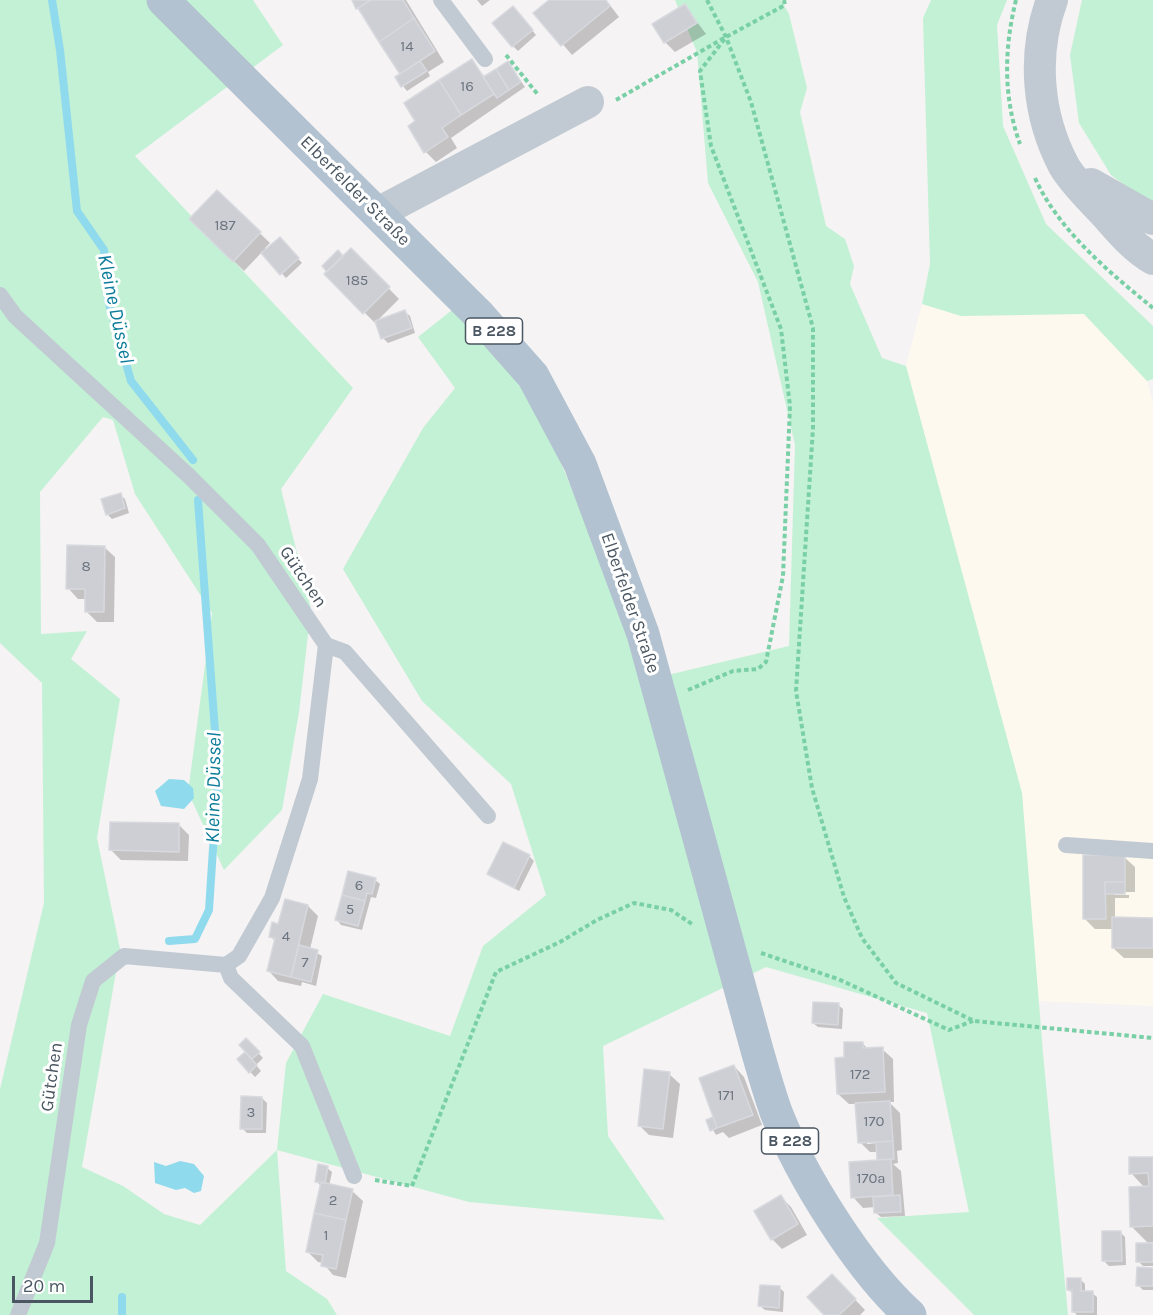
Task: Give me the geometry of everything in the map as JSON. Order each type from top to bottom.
[{"type":"main road","name":"Elberfelder Straße","points":[[163,0],[479,315],[533,376],[580,464],[644,633],[773,1102],[800,1163],[856,1250],[910,1315]]},
{"type":"street","points":[[1052,0],[1044,27],[1039,74],[1046,118],[1065,167],[1130,241],[1153,259]]},
{"type":"street","points":[[378,213],[588,102]]},
{"type":"street","points":[[1065,167],[1153,219]]},
{"type":"lane","points":[[441,0],[485,59]]},
{"type":"lane","name":"Gütchen","points":[[0,295],[15,316],[190,477],[258,545],[326,645]]},
{"type":"lane","points":[[354,1176],[302,1046],[231,978],[226,965],[239,956],[272,898],[306,790],[326,645],[345,652],[488,816]]},
{"type":"lane","points":[[1066,844],[1153,851]]},
{"type":"lane","name":"Gütchen","points":[[18,1315],[47,1243],[79,1026],[93,981],[124,956],[226,965]]},
{"type":"path","points":[[707,0],[726,37],[751,102],[813,328],[812,451],[796,691],[812,788],[844,897],[862,938],[896,983],[974,1021],[1153,1038]]},
{"type":"path","points":[[588,102],[605,107],[785,5],[784,0]]},
{"type":"path","points":[[664,704],[703,682],[733,671],[758,669],[766,662],[783,576],[790,406],[782,329],[711,146],[700,71],[726,37]]},
{"type":"path","points":[[500,46],[556,119]]},
{"type":"path","points":[[382,1181],[412,1185],[496,972],[561,942],[597,920],[634,903],[671,910]]},
{"type":"path","points":[[730,950],[762,953],[838,979],[949,1030],[974,1021]]},
{"type":"shaded area","points":[[922,304],[961,316],[1084,314],[1147,381],[1153,403],[1153,1006],[1038,1001],[1022,793],[906,366]]},
{"type":"green space","points":[[0,0],[253,0],[283,45],[135,156],[353,388],[281,489],[311,609],[299,712],[282,810],[224,870],[188,792],[212,613],[135,494],[113,420],[103,417],[40,492],[41,634],[87,631],[71,659],[120,699],[97,838],[120,949],[82,1167],[123,1186],[164,1214],[200,1225],[277,1150],[286,1271],[327,1299],[337,1315],[0,1315],[0,1089],[44,903],[42,683],[0,643]]},
{"type":"green space","points":[[675,0],[781,0],[789,14],[807,88],[800,112],[826,226],[845,239],[854,266],[850,284],[882,358],[906,366],[1022,793],[1043,1053],[1068,1315],[974,1315],[877,1218],[969,1212],[927,1013],[766,967],[603,1046],[608,1136],[665,1220],[469,1202],[277,1150],[286,1063],[323,994],[450,1036],[483,946],[546,895],[511,784],[422,701],[343,569],[423,428],[455,388],[418,337],[456,307],[531,390],[613,589],[647,680],[789,646],[795,445],[758,282],[708,183],[697,52]]},
{"type":"green space","points":[[931,0],[1007,0],[997,25],[1003,126],[1046,224],[1153,326],[1153,379],[1147,381],[1084,314],[961,316],[922,304],[930,264],[923,18]]},
{"type":"green space","points":[[1082,0],[1153,0],[1153,206],[1111,175],[1079,123],[1070,55]]},
{"type":"water","points":[[169,779],[184,780],[193,788],[194,798],[184,809],[161,806],[155,791]]},
{"type":"water","points":[[180,1161],[194,1164],[204,1176],[201,1191],[194,1193],[185,1188],[176,1190],[155,1183],[154,1162],[166,1166]]},
{"type":"building","points":[[352,0],[371,0],[356,9]]},
{"type":"building","points":[[371,0],[403,0],[414,18],[379,42],[358,8]]},
{"type":"building","points":[[549,0],[606,0],[610,6],[561,46],[533,13]]},
{"type":"building","points":[[685,4],[697,23],[664,43],[652,24]]},
{"type":"building","points":[[513,6],[533,30],[512,47],[492,23]]},
{"type":"building","points":[[414,18],[435,51],[400,74],[379,42]]},
{"type":"building","points":[[472,59],[494,94],[461,115],[439,80]]},
{"type":"building","points":[[420,61],[427,71],[401,87],[395,77]]},
{"type":"building","points":[[508,61],[521,82],[509,90],[496,69]]},
{"type":"building","points":[[496,69],[509,90],[497,98],[483,77]]},
{"type":"building","points":[[439,80],[461,115],[442,128],[448,137],[424,153],[408,126],[415,121],[404,103]]},
{"type":"building","points":[[217,190],[261,232],[233,262],[189,219]]},
{"type":"building","points":[[280,237],[299,258],[280,275],[261,253]]},
{"type":"building","points":[[351,248],[390,287],[363,314],[324,274]]},
{"type":"building","points":[[338,250],[343,256],[327,272],[322,266]]},
{"type":"building","points":[[405,310],[412,328],[381,339],[375,321]]},
{"type":"building","points":[[121,493],[125,508],[106,515],[101,499]]},
{"type":"building","points":[[67,545],[105,546],[104,612],[85,612],[85,589],[66,589]]},
{"type":"building","points":[[110,822],[179,823],[179,852],[109,850]]},
{"type":"building","points":[[503,842],[530,855],[514,888],[487,874]]},
{"type":"building","points":[[1083,855],[1125,855],[1125,882],[1105,882],[1106,919],[1083,919]]},
{"type":"building","points":[[348,871],[376,878],[372,894],[367,893],[365,901],[342,895]]},
{"type":"building","points":[[1105,882],[1125,882],[1125,894],[1105,894]]},
{"type":"building","points":[[342,895],[365,901],[358,926],[335,920]]},
{"type":"building","points":[[285,899],[308,905],[291,977],[267,971],[275,938],[269,937],[272,922],[278,924]]},
{"type":"building","points":[[1112,917],[1153,918],[1153,948],[1112,948]]},
{"type":"building","points":[[299,945],[318,950],[311,982],[291,977]]},
{"type":"building","points":[[813,1002],[839,1003],[838,1025],[812,1023]]},
{"type":"building","points":[[246,1038],[260,1052],[252,1059],[239,1045]]},
{"type":"building","points":[[844,1042],[863,1042],[863,1048],[883,1047],[885,1092],[837,1094],[835,1058],[844,1057]]},
{"type":"building","points":[[245,1052],[257,1065],[249,1073],[237,1059]]},
{"type":"building","points":[[734,1065],[753,1115],[717,1128],[699,1078]]},
{"type":"building","points":[[644,1069],[670,1072],[663,1129],[638,1126]]},
{"type":"building","points":[[241,1096],[262,1097],[262,1129],[240,1129]]},
{"type":"building","points":[[890,1101],[893,1141],[858,1143],[855,1103]]},
{"type":"building","points":[[713,1117],[717,1128],[710,1131],[706,1120]]},
{"type":"building","points":[[893,1141],[894,1159],[877,1160],[876,1142]]},
{"type":"building","points":[[1129,1157],[1153,1157],[1153,1226],[1130,1227],[1129,1187],[1149,1186],[1148,1173],[1129,1174]]},
{"type":"building","points":[[891,1159],[893,1195],[851,1198],[849,1162]]},
{"type":"building","points":[[318,1164],[328,1166],[325,1183],[315,1182]]},
{"type":"building","points":[[321,1182],[353,1189],[346,1220],[314,1213]]},
{"type":"building","points":[[781,1195],[798,1224],[771,1240],[754,1211]]},
{"type":"building","points":[[900,1195],[901,1212],[874,1213],[873,1197]]},
{"type":"building","points":[[314,1213],[346,1220],[336,1269],[321,1266],[323,1255],[306,1252]]},
{"type":"building","points":[[1102,1231],[1121,1231],[1122,1261],[1102,1261]]},
{"type":"building","points":[[1136,1243],[1153,1243],[1153,1262],[1136,1262]]},
{"type":"building","points":[[1137,1267],[1153,1268],[1153,1286],[1136,1286]]},
{"type":"building","points":[[832,1274],[856,1299],[839,1315],[824,1315],[807,1297]]},
{"type":"building","points":[[1067,1278],[1081,1278],[1081,1291],[1093,1291],[1093,1312],[1072,1312],[1072,1290],[1067,1290]]},
{"type":"building","points":[[760,1285],[780,1286],[779,1308],[758,1306]]},
{"type":"waterway","name":"Kleine Düssel","points":[[52,0],[60,50],[77,211],[104,250],[108,300],[131,381],[193,460]]},
{"type":"waterway","name":"Kleine Düssel","points":[[169,941],[195,939],[209,910],[218,772],[198,500]]},
{"type":"waterway","name":"Kleine Düssel","points":[[122,1297],[122,1315]]}]
